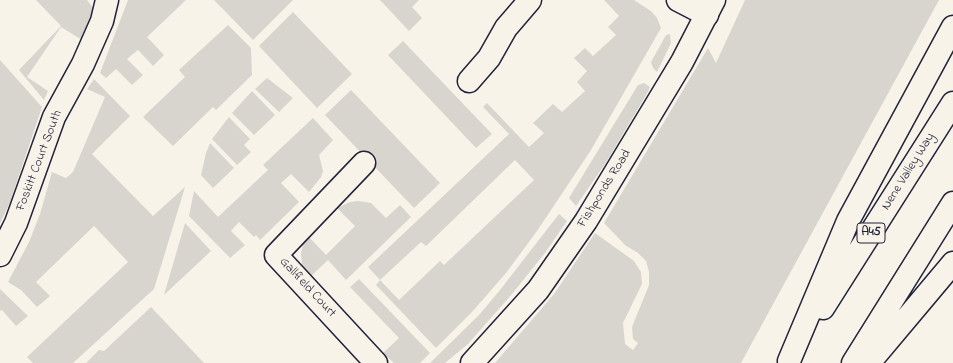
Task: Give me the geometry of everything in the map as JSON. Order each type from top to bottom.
[{"type":"main road","name":"Foskitt Court South","points":[[0,255],[21,209],[54,117],[83,64],[102,21],[107,0]]},
{"type":"main road","points":[[469,81],[489,58],[506,28],[530,0]]},
{"type":"main road","points":[[678,0],[711,8]]},
{"type":"main road","name":"Fishponds Road","points":[[472,363],[538,290],[586,221],[682,62],[711,8]]},
{"type":"main road","points":[[789,362],[848,221],[953,27]]},
{"type":"main road","name":"Nene Valley Way","points":[[789,362],[953,103]]},
{"type":"main road","name":"Gallfield Court","points":[[364,163],[276,255],[376,363]]},
{"type":"main road","points":[[853,363],[953,203]]},
{"type":"main road","points":[[869,363],[953,263]]},
{"type":"shaded area","points":[[36,0],[87,0],[93,8],[82,40],[61,27],[27,77],[48,91],[44,100],[19,70],[61,26]]},
{"type":"shaded area","points":[[128,0],[186,0],[147,37],[164,55],[153,66],[138,50],[127,59],[143,75],[132,85],[116,69],[106,78],[100,73]]},
{"type":"shaded area","points":[[214,0],[293,0],[253,40]]},
{"type":"shaded area","points":[[380,0],[419,0],[412,7],[422,18],[409,31]]},
{"type":"shaded area","points":[[604,0],[634,0],[651,11],[657,18],[661,28],[591,150],[537,231],[506,273],[472,312],[436,348],[376,285],[380,280],[368,267],[509,134],[483,107],[487,103],[529,147],[544,133],[533,123],[553,104],[562,112],[585,91],[577,82],[587,71],[574,58],[585,48],[593,56],[616,35],[608,27],[619,16]],"holes":[[[515,160],[534,180],[444,265],[440,261],[399,300],[380,280],[421,242],[426,246]]]},
{"type":"shaded area","points":[[745,0],[939,0],[741,363],[495,363],[554,294],[595,233],[634,261],[641,272],[642,284],[623,323],[625,344],[633,350],[638,343],[633,339],[632,327],[649,285],[649,272],[646,261],[638,253],[625,245],[604,223],[708,48],[716,63]]},
{"type":"shaded area","points":[[293,12],[352,74],[317,108],[259,46]]},
{"type":"shaded area","points":[[228,25],[251,48],[252,75],[216,110],[213,107],[173,146],[143,117],[185,77],[179,70]]},
{"type":"shaded area","points":[[670,34],[671,43],[657,72],[653,68],[651,62],[666,35]]},
{"type":"shaded area","points":[[403,41],[492,134],[476,148],[388,55]]},
{"type":"shaded area","points":[[0,60],[42,107],[10,202],[0,224]]},
{"type":"shaded area","points":[[267,78],[293,98],[279,112],[255,89]]},
{"type":"shaded area","points":[[94,79],[130,116],[92,154],[153,216],[185,187],[154,289],[73,363],[33,363],[27,357],[128,262],[94,226],[36,282],[50,296],[37,307],[21,290],[8,282],[29,242],[40,214],[52,172],[66,178],[73,172],[105,97],[87,89]]},
{"type":"shaded area","points":[[644,83],[650,87],[645,97],[605,164],[576,206],[569,198],[638,85]]},
{"type":"shaded area","points":[[351,90],[440,183],[414,208],[325,115]]},
{"type":"shaded area","points":[[252,91],[275,115],[254,135],[232,113]]},
{"type":"shaded area","points":[[229,117],[250,139],[244,145],[251,152],[237,165],[212,139]]},
{"type":"shaded area","points":[[313,118],[333,140],[319,155],[323,171],[321,177],[309,192],[291,174],[281,183],[299,202],[260,240],[256,235],[254,237],[239,222],[231,231],[245,245],[230,258],[189,216],[194,191],[218,217],[268,170],[263,165]]},
{"type":"shaded area","points":[[210,143],[234,168],[213,188],[201,175]]},
{"type":"shaded area","points":[[358,201],[371,203],[386,218],[400,205],[411,217],[346,280],[328,260],[310,277],[306,273],[302,264],[301,254],[303,244],[309,237],[326,255],[355,226],[337,208],[350,202]]},
{"type":"shaded area","points":[[559,214],[567,221],[545,253],[512,294],[468,344],[445,363],[430,363],[479,315]]},
{"type":"shaded area","points":[[185,223],[211,251],[164,295]]},
{"type":"shaded area","points":[[359,279],[430,353],[420,363],[394,363],[383,353],[399,338],[350,287]]},
{"type":"shaded area","points":[[0,289],[28,316],[16,326],[2,310],[0,311]]},
{"type":"shaded area","points":[[151,307],[204,363],[86,363],[99,350],[104,351]]}]
